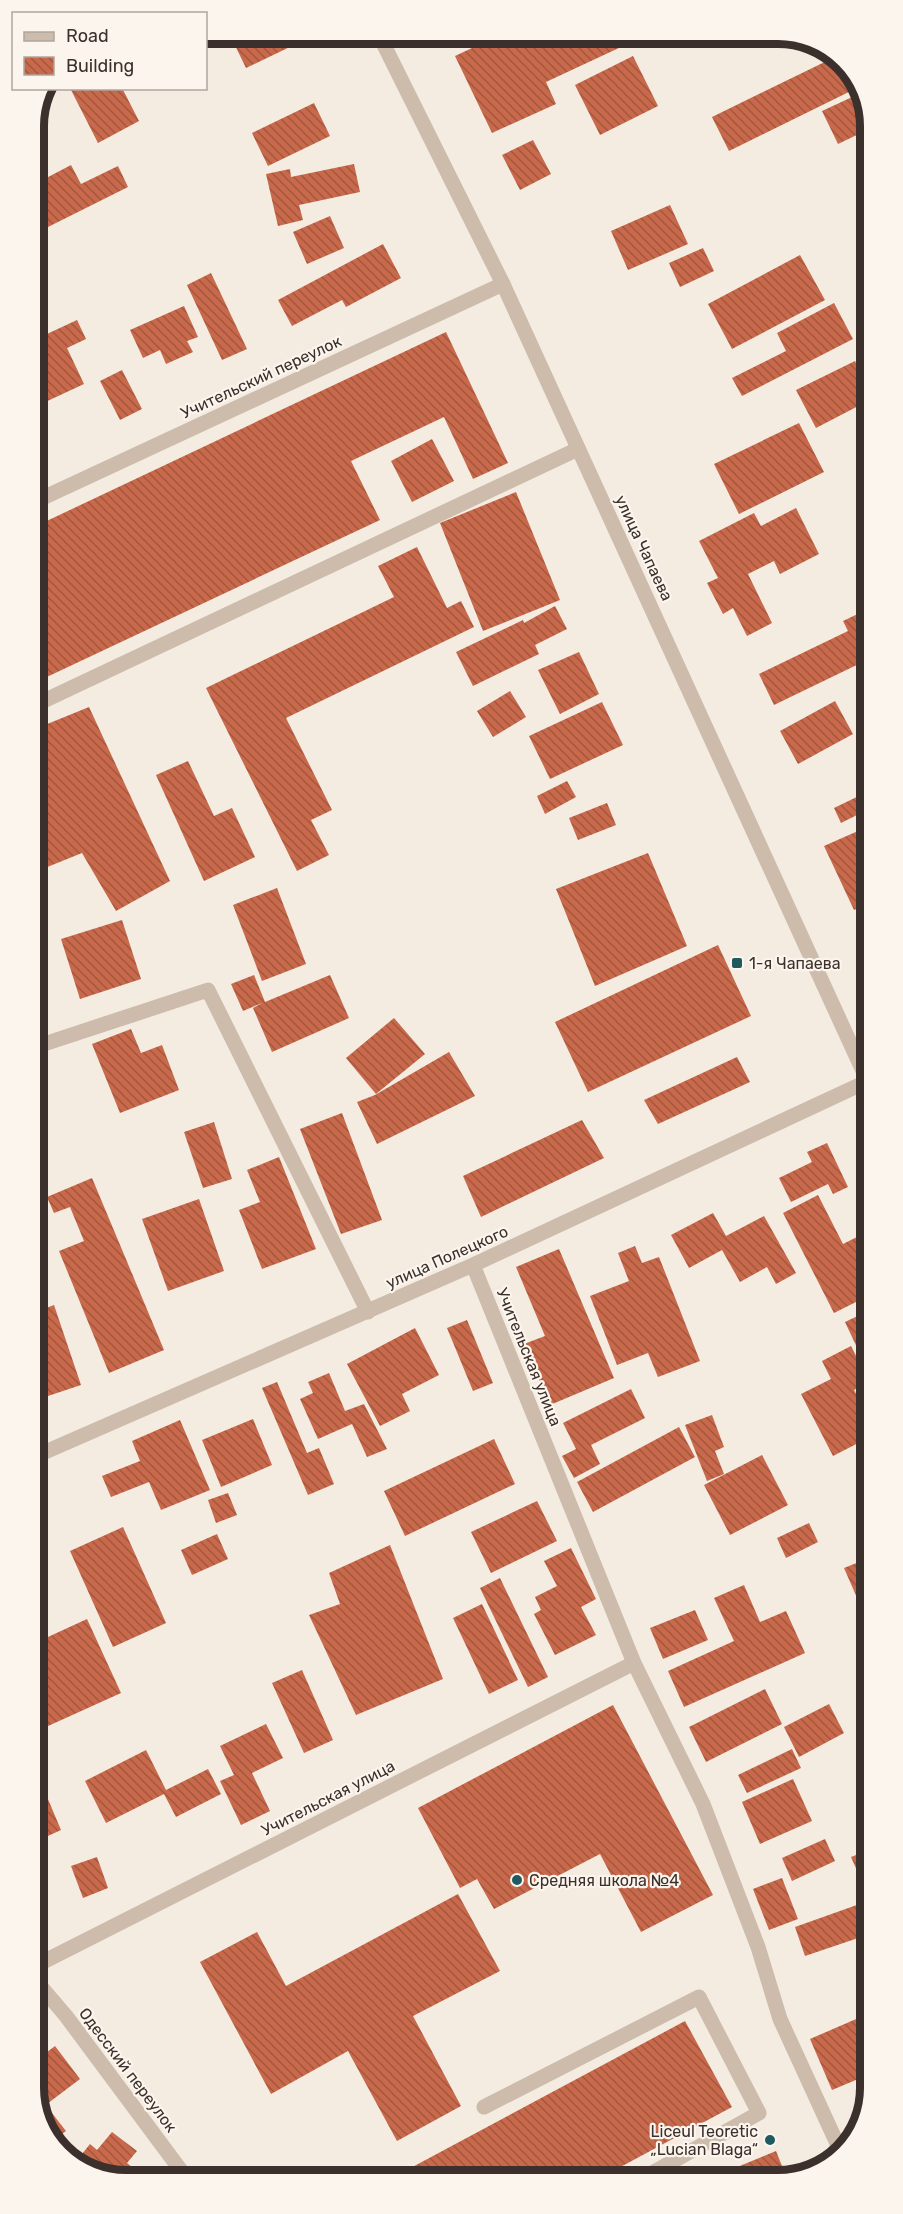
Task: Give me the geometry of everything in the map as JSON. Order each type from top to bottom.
[{"type":"street","name":"улица Чапаева","points":[[383,44],[503,284],[860,1067]]},
{"type":"street","name":"Учительский переулок","points":[[44,497],[503,284]]},
{"type":"street","points":[[44,700],[578,448]]},
{"type":"street","points":[[44,1044],[208,990],[368,1312]]},
{"type":"street","name":"улица Полецкого","points":[[44,1453],[473,1266],[860,1085]]},
{"type":"street","name":"Учительская улица","points":[[473,1266],[634,1663],[703,1804],[758,1947],[780,2019],[838,2145]]},
{"type":"street","name":"Учительская улица","points":[[44,1962],[634,1663]]},
{"type":"street","name":"Одесский переулок","points":[[44,1989],[181,2170]]},
{"type":"street","points":[[484,2107],[699,1997],[759,2113],[657,2170]]},
{"type":"building","points":[[234,44],[296,44],[246,68]]},
{"type":"building","points":[[481,44],[627,44],[546,82],[556,104],[492,133],[455,56]]},
{"type":"building","points":[[633,56],[658,106],[600,135],[575,85]]},
{"type":"building","points":[[828,60],[836,67],[852,91],[729,151],[712,117]]},
{"type":"building","points":[[71,90],[123,90],[139,121],[98,143]]},
{"type":"building","points":[[854,96],[859,114],[860,133],[838,144],[822,111]]},
{"type":"building","points":[[314,103],[330,136],[268,166],[252,133]]},
{"type":"building","points":[[533,140],[551,174],[520,190],[502,155]]},
{"type":"building","points":[[354,164],[360,192],[299,205],[303,220],[278,226],[266,174],[290,169],[291,177]]},
{"type":"building","points":[[71,165],[81,184],[118,166],[128,187],[44,229],[44,179]]},
{"type":"building","points":[[670,205],[688,244],[628,270],[611,231]]},
{"type":"building","points":[[330,216],[344,248],[307,264],[293,232]]},
{"type":"building","points":[[383,244],[401,278],[346,307],[342,300],[292,326],[278,300]]},
{"type":"building","points":[[703,248],[714,271],[680,287],[669,263]]},
{"type":"building","points":[[800,255],[825,300],[732,349],[708,304]]},
{"type":"building","points":[[211,273],[247,349],[222,360],[187,285]]},
{"type":"building","points":[[834,303],[853,339],[742,396],[732,378],[786,351],[777,333]]},
{"type":"building","points":[[184,306],[198,337],[187,341],[193,352],[166,364],[160,350],[143,358],[130,330]]},
{"type":"building","points":[[77,320],[86,339],[67,348],[84,384],[44,403],[44,335]]},
{"type":"building","points":[[446,332],[508,463],[473,479],[444,417],[351,461],[380,520],[44,678],[44,522]]},
{"type":"building","points":[[855,361],[860,371],[860,405],[816,428],[796,390]]},
{"type":"building","points":[[122,370],[142,409],[120,420],[100,381]]},
{"type":"building","points":[[799,423],[824,472],[739,514],[714,464]]},
{"type":"building","points":[[432,439],[454,481],[412,502],[391,461]]},
{"type":"building","points":[[516,492],[560,600],[483,631],[440,523]]},
{"type":"building","points":[[796,508],[819,554],[780,574],[774,561],[748,574],[772,623],[747,636],[733,608],[723,614],[707,583],[718,578],[699,541],[754,513],[761,526]]},
{"type":"building","points":[[417,547],[447,608],[461,601],[474,627],[286,718],[332,810],[311,820],[329,855],[297,871],[206,688],[394,597],[378,566]]},
{"type":"building","points":[[555,606],[567,629],[535,645],[539,654],[473,686],[456,652],[523,620],[524,623]]},
{"type":"building","points":[[860,613],[860,663],[774,705],[759,674],[848,631],[843,621]]},
{"type":"building","points":[[579,652],[599,694],[560,714],[538,670]]},
{"type":"building","points":[[510,691],[526,717],[493,737],[477,711]]},
{"type":"building","points":[[835,701],[853,734],[798,764],[780,731]]},
{"type":"building","points":[[602,702],[623,745],[550,779],[529,736]]},
{"type":"building","points":[[89,707],[170,881],[116,911],[82,853],[44,868],[44,725]]},
{"type":"building","points":[[188,761],[214,816],[232,808],[255,857],[204,881],[156,775]]},
{"type":"building","points":[[567,781],[576,797],[545,814],[537,796]]},
{"type":"building","points":[[860,795],[860,814],[841,823],[834,808]]},
{"type":"building","points":[[607,803],[616,825],[578,840],[569,818]]},
{"type":"building","points":[[860,830],[860,907],[854,910],[824,846]]},
{"type":"building","points":[[648,853],[687,946],[595,986],[556,889]]},
{"type":"building","points":[[277,888],[306,964],[262,981],[233,905]]},
{"type":"building","points":[[122,920],[141,979],[80,999],[61,939]]},
{"type":"building","points":[[718,945],[751,1016],[588,1092],[555,1022]]},
{"type":"building","points":[[254,975],[265,1002],[330,975],[349,1018],[272,1052],[253,1008],[262,1003],[243,1011],[231,984]]},
{"type":"building","points":[[394,1018],[425,1054],[376,1094],[346,1058]]},
{"type":"building","points":[[131,1029],[141,1053],[162,1045],[179,1090],[120,1113],[92,1044]]},
{"type":"building","points":[[449,1052],[475,1096],[377,1144],[357,1102],[375,1095]]},
{"type":"building","points":[[737,1057],[750,1082],[658,1124],[644,1100]]},
{"type":"building","points":[[342,1113],[382,1220],[341,1234],[300,1129]]},
{"type":"building","points":[[582,1120],[604,1158],[481,1217],[463,1176]]},
{"type":"building","points":[[214,1122],[232,1179],[203,1188],[184,1132]]},
{"type":"building","points":[[827,1143],[848,1187],[833,1194],[828,1184],[791,1202],[779,1178],[812,1162],[807,1152]]},
{"type":"building","points":[[279,1157],[316,1249],[262,1269],[239,1210],[260,1202],[247,1170]]},
{"type":"building","points":[[92,1178],[164,1350],[109,1373],[59,1251],[84,1241],[70,1207],[54,1213],[47,1197]]},
{"type":"building","points":[[818,1195],[843,1244],[859,1236],[860,1300],[834,1313],[783,1213]]},
{"type":"building","points":[[199,1199],[224,1271],[168,1291],[142,1219]]},
{"type":"building","points":[[713,1213],[726,1236],[764,1216],[796,1273],[776,1284],[767,1267],[740,1282],[722,1250],[689,1268],[671,1235]]},
{"type":"building","points":[[635,1246],[642,1263],[659,1257],[700,1361],[658,1377],[648,1353],[617,1365],[590,1296],[629,1281],[618,1253]]},
{"type":"building","points":[[559,1249],[614,1378],[550,1405],[524,1344],[545,1336],[516,1267]]},
{"type":"building","points":[[54,1305],[81,1385],[44,1397],[44,1309]]},
{"type":"building","points":[[860,1315],[860,1354],[845,1322]]},
{"type":"building","points":[[467,1320],[493,1383],[473,1391],[447,1328]]},
{"type":"building","points":[[415,1328],[439,1375],[402,1394],[410,1411],[380,1426],[347,1364]]},
{"type":"building","points":[[851,1346],[860,1363],[860,1387],[854,1390],[860,1398],[860,1442],[833,1456],[801,1394],[831,1379],[822,1361]]},
{"type":"building","points":[[329,1373],[345,1411],[364,1404],[387,1449],[367,1457],[352,1424],[318,1439],[300,1399],[313,1393],[308,1382]]},
{"type":"building","points":[[277,1382],[307,1453],[319,1448],[334,1484],[308,1495],[262,1388]]},
{"type":"building","points":[[631,1389],[645,1418],[591,1445],[600,1464],[574,1478],[562,1456],[576,1449],[563,1423]]},
{"type":"building","points":[[712,1415],[724,1447],[715,1451],[724,1474],[707,1481],[685,1425]]},
{"type":"building","points":[[253,1419],[272,1465],[221,1487],[202,1440]]},
{"type":"building","points":[[180,1420],[210,1490],[161,1510],[149,1482],[111,1497],[102,1476],[140,1461],[132,1441]]},
{"type":"building","points":[[679,1427],[695,1457],[593,1512],[577,1482]]},
{"type":"building","points":[[494,1439],[515,1484],[405,1536],[384,1491]]},
{"type":"building","points":[[762,1455],[788,1505],[730,1535],[704,1485]]},
{"type":"building","points":[[228,1493],[237,1515],[216,1523],[208,1500]]},
{"type":"building","points":[[537,1501],[557,1541],[491,1573],[471,1532]]},
{"type":"building","points":[[809,1523],[818,1542],[786,1558],[777,1538]]},
{"type":"building","points":[[123,1527],[166,1623],[113,1647],[70,1551]]},
{"type":"building","points":[[217,1534],[228,1559],[192,1575],[181,1550]]},
{"type":"building","points":[[390,1545],[443,1679],[356,1715],[309,1615],[340,1604],[329,1573]]},
{"type":"building","points":[[571,1548],[596,1599],[581,1607],[596,1635],[555,1655],[534,1614],[541,1610],[535,1597],[557,1586],[544,1561]]},
{"type":"building","points":[[860,1562],[860,1599],[858,1600],[844,1568]]},
{"type":"building","points":[[500,1578],[548,1677],[528,1687],[480,1588]]},
{"type":"building","points":[[744,1585],[760,1622],[786,1611],[805,1653],[684,1707],[668,1671],[734,1641],[714,1598]]},
{"type":"building","points":[[482,1604],[518,1680],[489,1694],[453,1618]]},
{"type":"building","points":[[695,1610],[708,1640],[663,1659],[650,1628]]},
{"type":"building","points":[[87,1619],[121,1693],[44,1728],[44,1639]]},
{"type":"building","points":[[302,1670],[333,1740],[304,1753],[272,1683]]},
{"type":"building","points":[[765,1689],[782,1724],[706,1762],[689,1727]]},
{"type":"building","points":[[829,1704],[844,1733],[799,1757],[784,1727]]},
{"type":"building","points":[[613,1705],[713,1895],[641,1932],[600,1854],[494,1909],[477,1879],[460,1888],[418,1808]]},
{"type":"building","points":[[266,1724],[283,1758],[252,1773],[270,1811],[241,1825],[220,1781],[234,1775],[220,1746]]},
{"type":"building","points":[[792,1749],[801,1768],[747,1793],[738,1775]]},
{"type":"building","points":[[146,1750],[166,1790],[208,1769],[221,1794],[176,1817],[164,1794],[106,1823],[85,1781]]},
{"type":"building","points":[[793,1779],[812,1821],[760,1844],[742,1802]]},
{"type":"building","points":[[44,1790],[61,1830],[44,1838]]},
{"type":"building","points":[[825,1839],[835,1861],[792,1881],[782,1858]]},
{"type":"building","points":[[860,1854],[860,1877],[851,1857]]},
{"type":"building","points":[[97,1857],[108,1888],[83,1898],[71,1866]]},
{"type":"building","points":[[782,1878],[798,1919],[769,1930],[753,1889]]},
{"type":"building","points":[[458,1894],[500,1971],[413,2016],[461,2106],[397,2141],[348,2051],[271,2094],[200,1962],[257,1932],[286,1986]]},
{"type":"building","points":[[860,1904],[860,1937],[805,1956],[795,1927]]},
{"type":"building","points":[[860,2017],[860,2078],[832,2090],[810,2039]]},
{"type":"building","points":[[685,2021],[732,2107],[615,2170],[407,2170]]},
{"type":"building","points":[[55,2046],[80,2079],[45,2105],[44,2089],[44,2054]]},
{"type":"building","points":[[48,2108],[66,2131],[58,2137],[54,2130],[46,2109]]},
{"type":"building","points":[[112,2132],[137,2151],[127,2163],[136,2170],[109,2169],[80,2157],[90,2144],[97,2150]]},
{"type":"building","points":[[776,2151],[783,2170],[778,2170],[730,2170]]},
{"type":"place","name":"1-я Чапаева","points":[[737,963]]},
{"type":"place","name":"Средняя школа №4","points":[[517,1880]]},
{"type":"place","name":"Liceul Teoretic „Lucian Blaga“","points":[[770,2140]]}]
